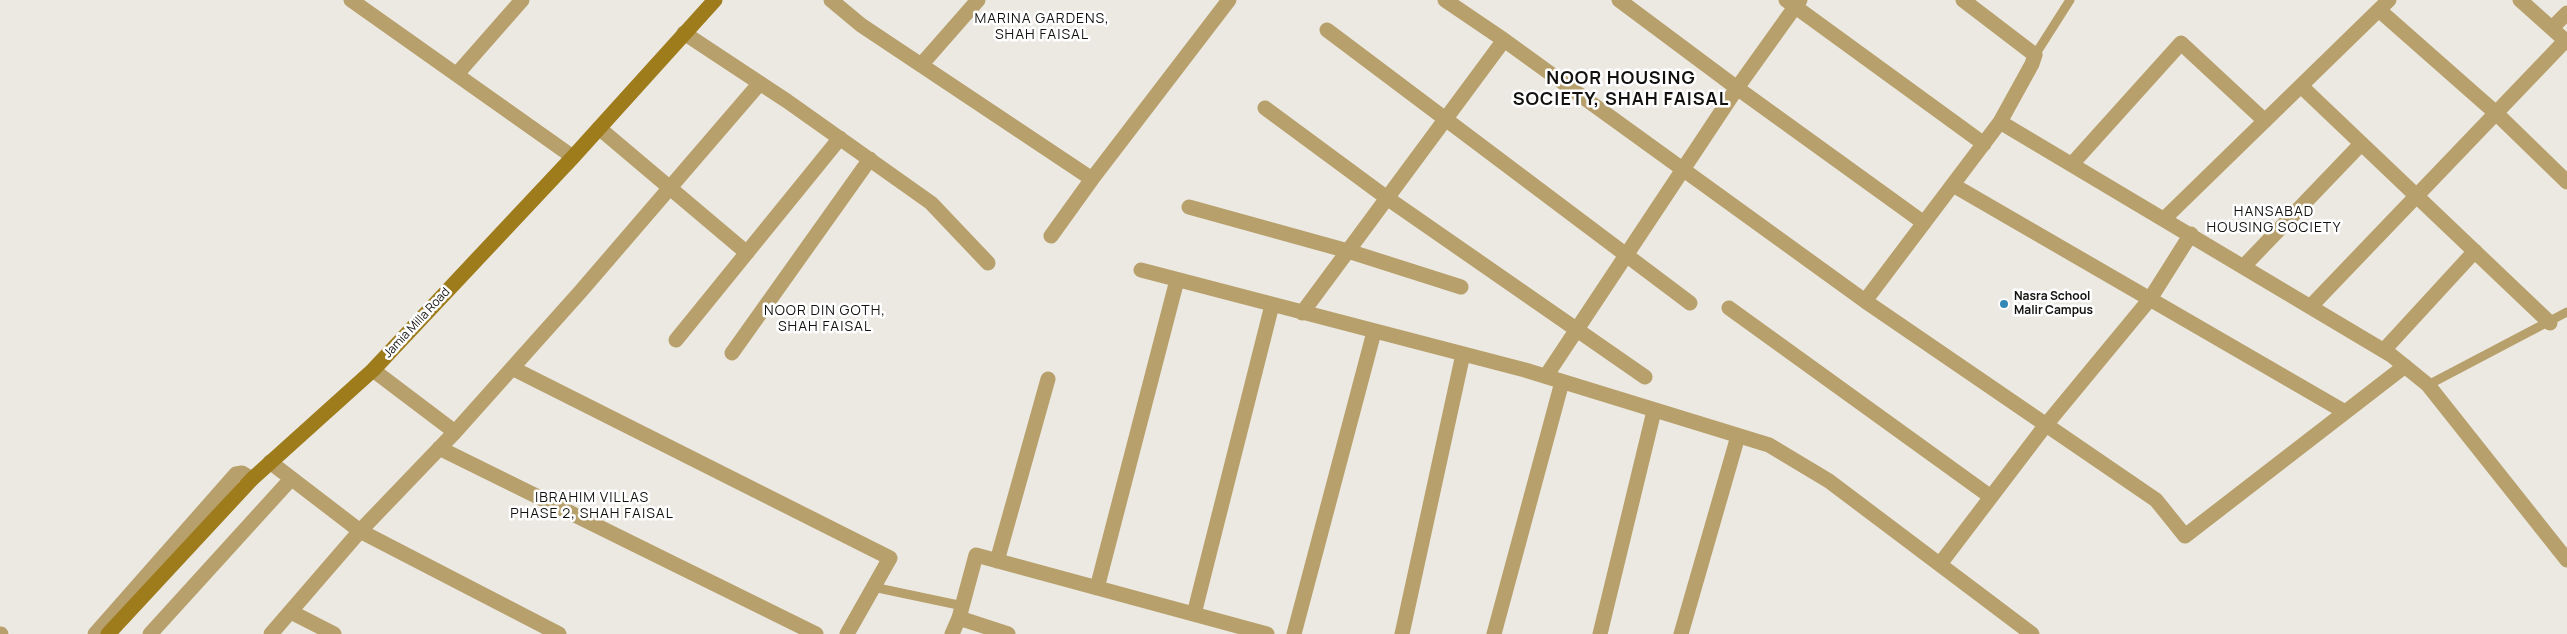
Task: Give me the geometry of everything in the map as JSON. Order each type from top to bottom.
[{"type":"main road","name":"Jamia Milla Road","points":[[108,634],[261,471],[373,370],[574,156],[715,0]]},
{"type":"street","points":[[351,0],[574,156]]},
{"type":"street","points":[[457,74],[522,0]]},
{"type":"street","points":[[831,0],[848,5],[860,26],[1092,179]]},
{"type":"street","points":[[921,65],[978,0]]},
{"type":"street","points":[[1051,236],[1092,179],[1229,0]]},
{"type":"street","points":[[1445,0],[1504,40],[1865,301],[2045,426],[2156,500],[2185,536],[2405,366]]},
{"type":"street","points":[[1619,0],[1924,223]]},
{"type":"street","points":[[1865,301],[2000,122],[2032,64],[2034,55],[1963,0]]},
{"type":"street","points":[[2311,306],[2418,197],[2566,41],[2520,0]]},
{"type":"street","points":[[1546,376],[1627,257],[1794,2],[1984,144]]},
{"type":"street","points":[[2165,218],[2384,5],[2567,182]]},
{"type":"street","points":[[2552,28],[2567,14]]},
{"type":"street","points":[[1327,30],[1690,303]]},
{"type":"street","points":[[684,33],[840,138],[931,203],[988,264]]},
{"type":"street","points":[[1302,313],[1504,40]]},
{"type":"street","points":[[2072,164],[2182,43],[2265,121]]},
{"type":"street","points":[[271,634],[360,531],[455,432],[512,368],[760,83]]},
{"type":"street","points":[[2301,86],[2550,323]]},
{"type":"street","points":[[1265,108],[1388,198],[1577,328],[1645,378]]},
{"type":"street","points":[[2000,122],[2165,218],[2384,350],[2405,366],[2428,385],[2567,560]]},
{"type":"street","points":[[599,128],[668,190],[746,253]]},
{"type":"street","points":[[676,340],[840,138]]},
{"type":"street","points":[[2244,266],[2361,144]]},
{"type":"street","points":[[732,353],[870,159]]},
{"type":"street","points":[[1953,185],[2345,412]]},
{"type":"street","points":[[1189,207],[1348,252],[1460,287]]},
{"type":"street","points":[[1940,564],[2045,426],[2150,300],[2191,234]]},
{"type":"street","points":[[2384,350],[2475,251]]},
{"type":"street","points":[[1142,270],[1546,376],[1654,411],[1769,445],[1829,481],[2032,634]]},
{"type":"street","points":[[1097,588],[1177,280]]},
{"type":"street","points":[[1194,614],[1272,305]]},
{"type":"street","points":[[1729,308],[1991,497]]},
{"type":"street","points":[[1294,634],[1374,332]]},
{"type":"street","points":[[1402,634],[1463,354]]},
{"type":"street","points":[[512,368],[890,558],[846,634]]},
{"type":"street","points":[[373,370],[455,432]]},
{"type":"street","points":[[997,561],[1048,379]]},
{"type":"street","points":[[1494,634],[1562,382]]},
{"type":"street","points":[[1600,634],[1654,411]]},
{"type":"street","points":[[1681,634],[1738,436]]},
{"type":"street","points":[[439,448],[816,634]]},
{"type":"street","points":[[95,634],[236,474],[261,471],[291,479],[360,531],[559,634]]},
{"type":"street","points":[[150,634],[291,479]]},
{"type":"street","points":[[952,634],[961,612],[976,555],[1267,634]]},
{"type":"street","points":[[291,612],[334,634]]},
{"type":"street","points":[[961,612],[989,632],[1008,634]]},
{"type":"lane","points":[[2034,55],[2070,0]]},
{"type":"lane","points":[[2428,385],[2550,323],[2567,312]]},
{"type":"lane","points":[[873,587],[961,612]]},
{"type":"place","name":"Nasra School Malir Campus","points":[[2004,304]]},
{"type":"district","name":"MARINA GARDENS, SHAH FAISAL","points":[[1042,28]]},
{"type":"district","name":"NOOR HOUSING SOCIETY, SHAH FAISAL","points":[[1621,89]]},
{"type":"district","name":"HANSABAD HOUSING SOCIETY","points":[[2274,220]]},
{"type":"district","name":"NOOR DIN GOTH, SHAH FAISAL","points":[[825,320]]},
{"type":"district","name":"IBRAHIM VILLAS PHASE 2, SHAH FAISAL","points":[[592,506]]}]
